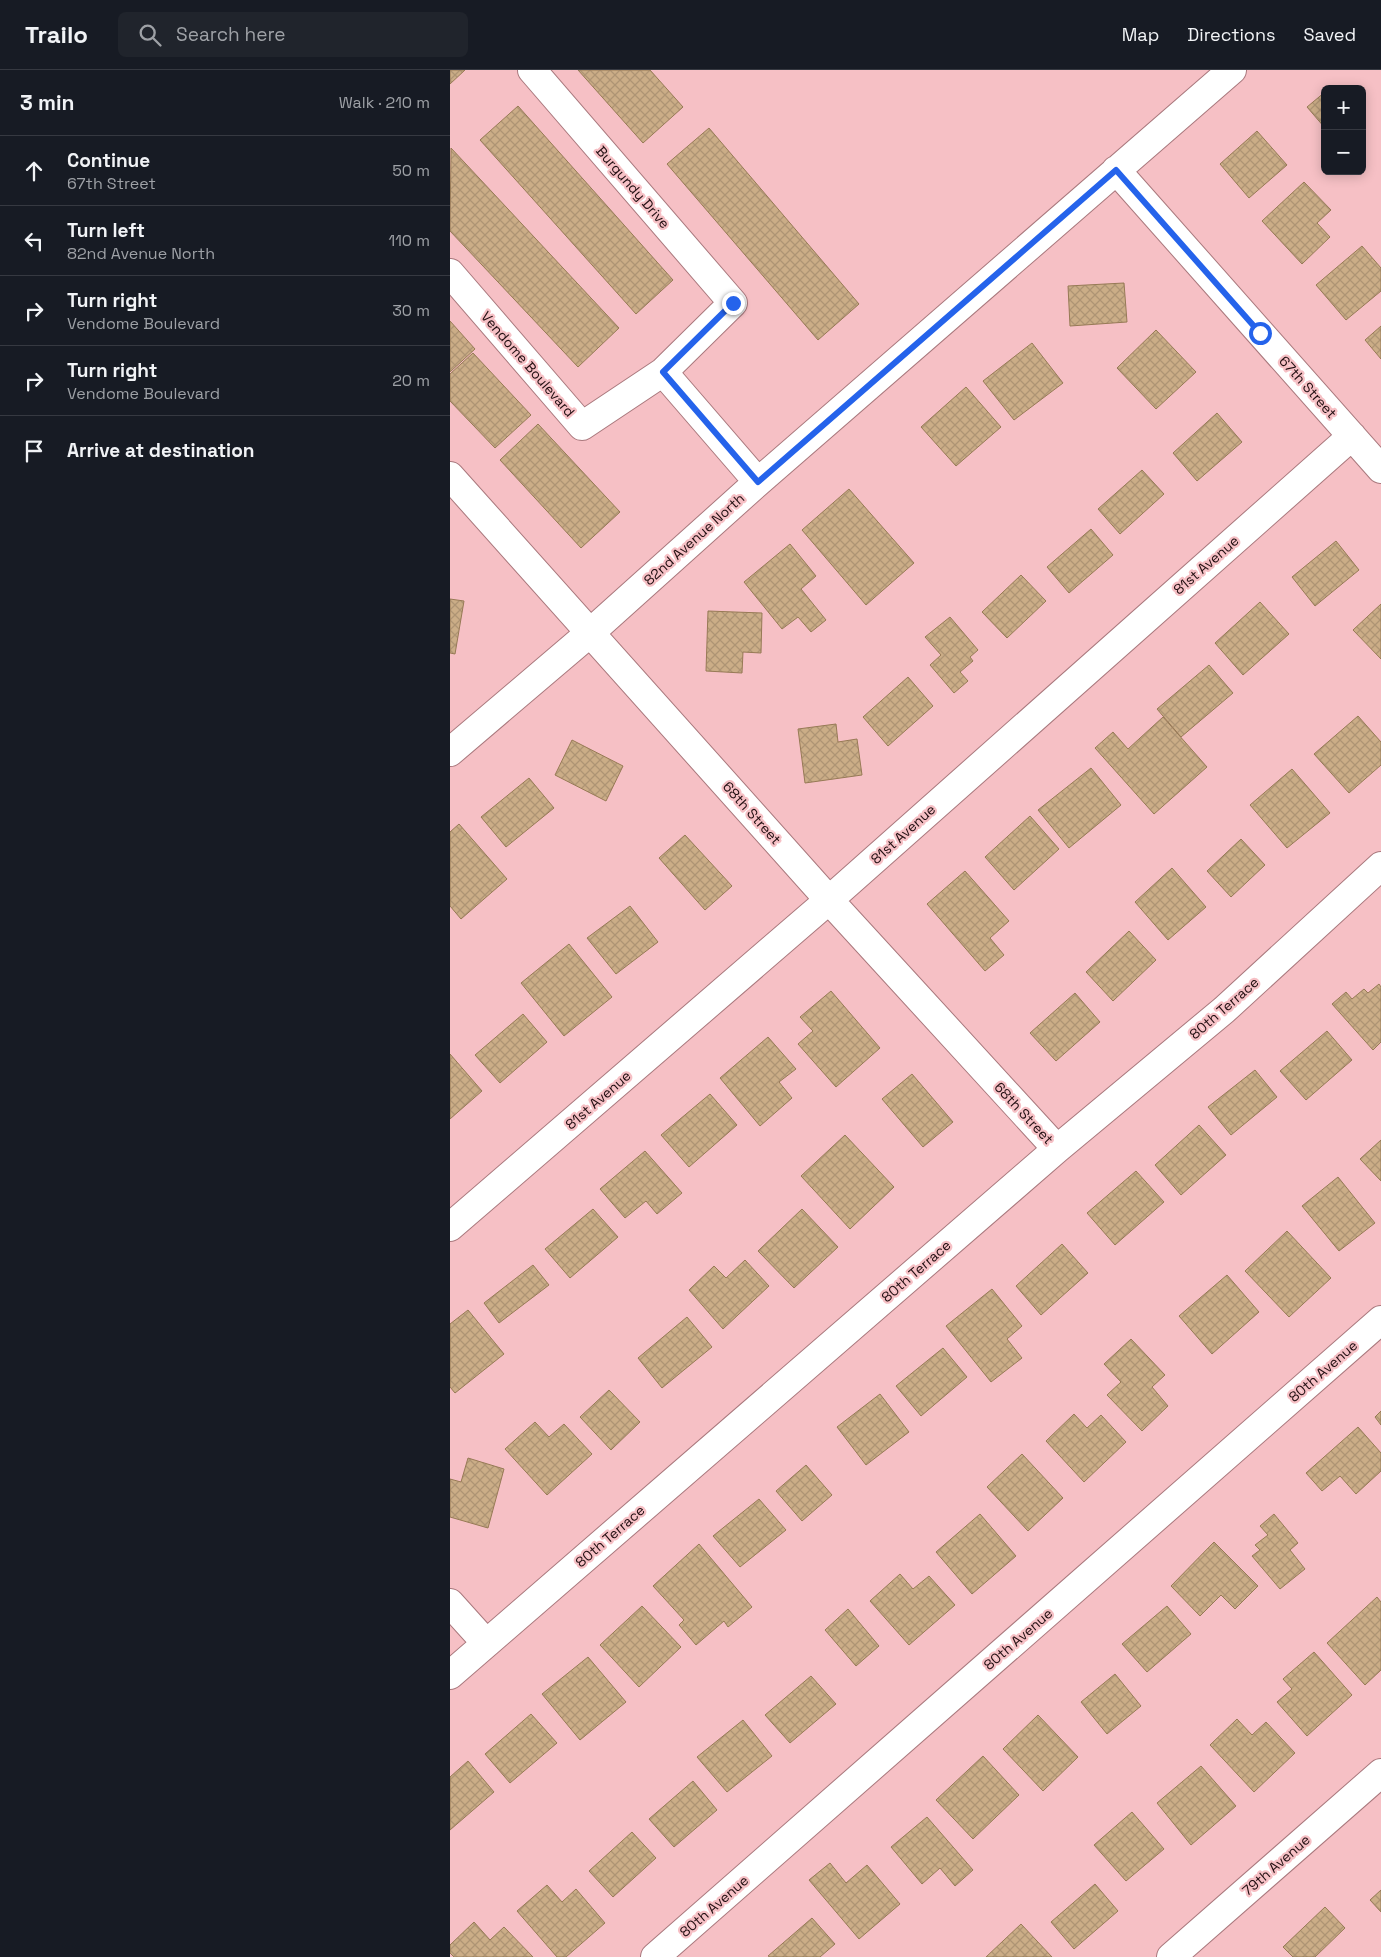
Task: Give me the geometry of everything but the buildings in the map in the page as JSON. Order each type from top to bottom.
[{"type":"street","name":"Burgundy Drive","points":[[532,70],[733,303]]},
{"type":"street","name":"82nd Avenue North","points":[[450,752],[591,632],[758,482],[1232,70]]},
{"type":"street","name":"67th Street","points":[[1116,170],[1381,469]]},
{"type":"street","name":"Vendome Boulevard","points":[[450,273],[582,426],[663,372],[733,303]]},
{"type":"street","points":[[663,372],[758,482]]},
{"type":"street","name":"81st Avenue","points":[[450,1227],[828,900],[1352,436]]},
{"type":"street","name":"68th Street","points":[[450,476],[828,900],[1056,1148]]},
{"type":"street","name":"80th Terrace","points":[[450,1675],[1056,1148],[1224,1010],[1381,866]]},
{"type":"street","name":"80th Avenue","points":[[655,1957],[1381,1320]]},
{"type":"street","points":[[450,1602],[486,1643]]},
{"type":"street","name":"79th Avenue","points":[[1171,1957],[1381,1773]]},
{"type":"route","points":[[733,303],[663,372],[758,482],[1116,170],[1260,333]]}]
